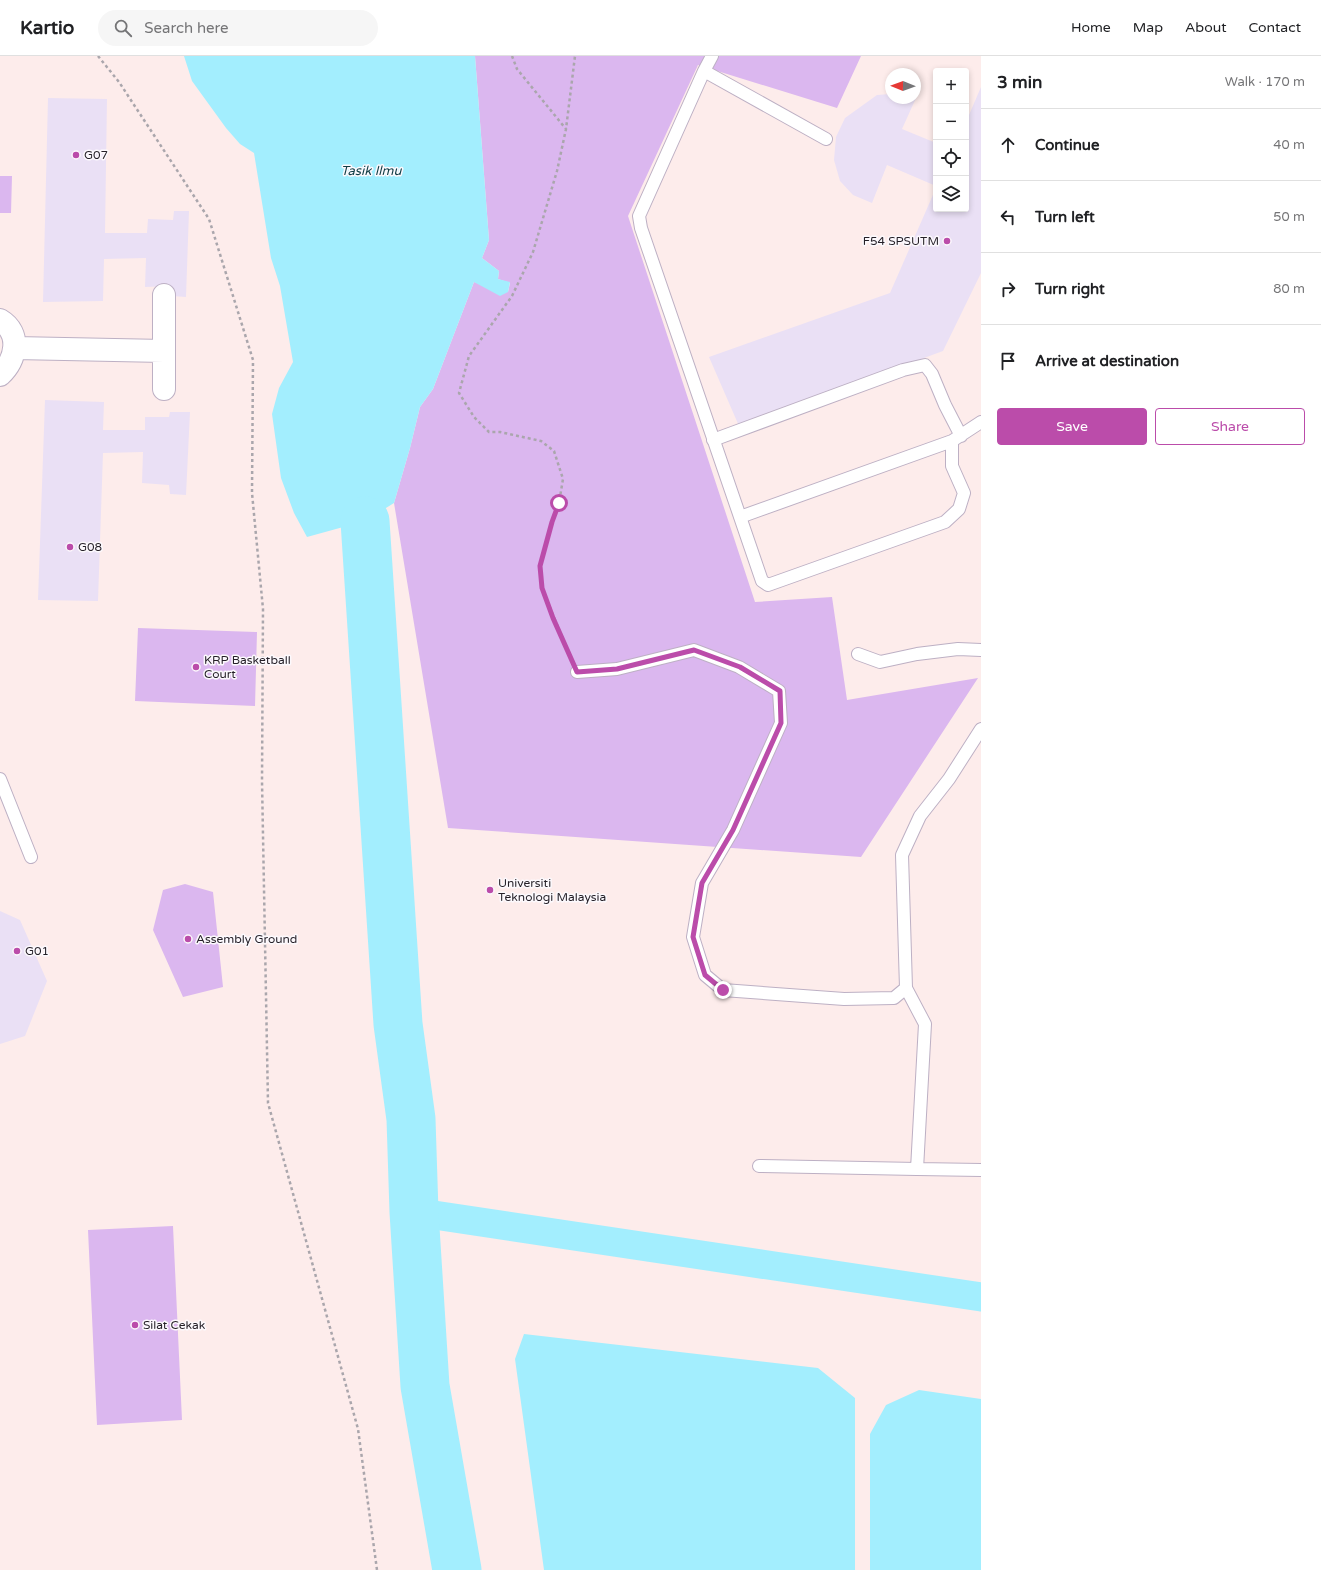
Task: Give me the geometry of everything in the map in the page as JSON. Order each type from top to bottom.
[{"type":"street","points":[[164,295],[164,389]]},
{"type":"street","points":[[0,320],[9,329],[13,338],[14,348],[12,359],[7,368],[0,375]]},
{"type":"street","points":[[14,348],[164,351]]},
{"type":"lane","points":[[712,56],[639,216],[641,228],[713,440],[762,581],[768,585],[945,522],[959,509],[964,493],[952,466],[956,439],[945,404],[932,374],[925,365],[903,370],[713,440]]},
{"type":"lane","points":[[704,71],[826,139]]},
{"type":"lane","points":[[740,518],[956,439],[981,422]]},
{"type":"lane","points":[[858,654],[880,662],[917,654],[958,649],[981,650]]},
{"type":"lane","points":[[577,672],[617,669],[694,650],[740,667],[780,691],[781,723],[733,830],[702,883],[693,937],[705,975],[723,990],[844,999],[894,998],[906,988]]},
{"type":"lane","points":[[917,1169],[925,1024],[906,988],[902,855],[920,816],[949,779],[981,729]]},
{"type":"lane","points":[[0,779],[32,857]]},
{"type":"lane","points":[[759,1166],[981,1170]]},
{"type":"path","points":[[98,56],[120,82],[209,218],[253,360],[252,493],[263,609],[262,781],[268,1103],[358,1429],[377,1570]]},
{"type":"path","points":[[512,56],[517,69],[566,129]]},
{"type":"path","points":[[575,56],[566,129],[556,171],[533,252],[512,296],[469,356],[459,393],[474,417],[489,432],[500,432],[541,441],[554,451],[563,479],[559,503],[552,522],[540,566],[542,588],[553,618],[577,672]]},
{"type":"shaded area","name":"Universiti Teknologi Malaysia","points":[[0,56],[981,56],[981,1570],[0,1570]]},
{"type":"shaded area","points":[[475,56],[861,56],[837,108],[698,65],[628,216],[755,602],[832,597],[847,700],[978,678],[861,857],[448,828],[394,503],[420,407],[433,389],[474,282],[508,292],[510,283],[498,279],[499,271],[482,258],[489,240]]},
{"type":"shaded area","points":[[0,176],[12,176],[11,213],[0,213]]},
{"type":"shaded area","name":"KRP Basketball Court","points":[[138,628],[257,632],[255,706],[135,701]]},
{"type":"shaded area","name":"Assembly Ground","points":[[185,884],[213,892],[223,987],[183,997],[153,930],[163,890]]},
{"type":"shaded area","name":"Silat Cekak","points":[[173,1226],[182,1420],[97,1425],[88,1230]]},
{"type":"water","name":"Tasik Ilmu","points":[[184,56],[475,56],[489,240],[482,258],[499,271],[498,279],[510,282],[508,292],[500,296],[474,282],[433,389],[420,407],[394,503],[365,521],[307,537],[294,513],[281,478],[272,414],[279,388],[293,362],[280,286],[271,258],[254,153],[240,144],[226,128],[192,81]]},
{"type":"water","points":[[524,1334],[818,1368],[855,1398],[855,1570],[544,1570],[515,1359]]},
{"type":"water","points":[[919,1390],[981,1399],[981,1570],[870,1570],[870,1434],[886,1405]]},
{"type":"building","name":"F54 SPSUTM","points":[[981,87],[981,273],[943,351],[739,426],[709,357],[890,293],[933,195],[933,212],[969,212],[969,115]]},
{"type":"building","name":"F54 SPSUTM","points":[[885,94],[885,104],[913,104],[902,129],[933,142],[933,185],[887,165],[872,203],[853,195],[840,181],[834,160],[836,137],[845,118],[877,95]]},
{"type":"building","name":"G07","points":[[48,98],[107,99],[105,233],[147,233],[148,219],[173,220],[174,211],[189,211],[186,297],[172,296],[170,286],[145,287],[146,258],[104,259],[103,301],[43,302]]},
{"type":"building","name":"G08","points":[[45,400],[104,402],[103,430],[145,430],[145,417],[169,417],[170,412],[190,412],[186,495],[170,494],[169,485],[142,483],[143,452],[103,453],[98,601],[38,600]]},
{"type":"building","name":"G01","points":[[0,911],[20,920],[47,981],[25,1036],[0,1044]]},
{"type":"waterway","points":[[365,521],[398,1024],[411,1119],[414,1212],[425,1386],[457,1570]]},
{"type":"waterway","points":[[414,1212],[981,1297]]},
{"type":"place","name":"G07","points":[[76,155]]},
{"type":"place","name":"F54 SPSUTM","points":[[947,241]]},
{"type":"place","name":"G08","points":[[70,547]]},
{"type":"place","name":"KRP Basketball Court","points":[[196,667]]},
{"type":"place","name":"Universiti Teknologi Malaysia","points":[[490,890]]},
{"type":"place","name":"Assembly Ground","points":[[188,939]]},
{"type":"place","name":"G01","points":[[17,951]]},
{"type":"place","name":"Silat Cekak","points":[[135,1325]]},
{"type":"route","points":[[559,503],[552,522],[540,566],[542,588],[553,618],[577,672],[617,669],[694,650],[740,667],[780,691],[781,723],[733,830],[702,883],[693,937],[705,975],[723,990]]}]
